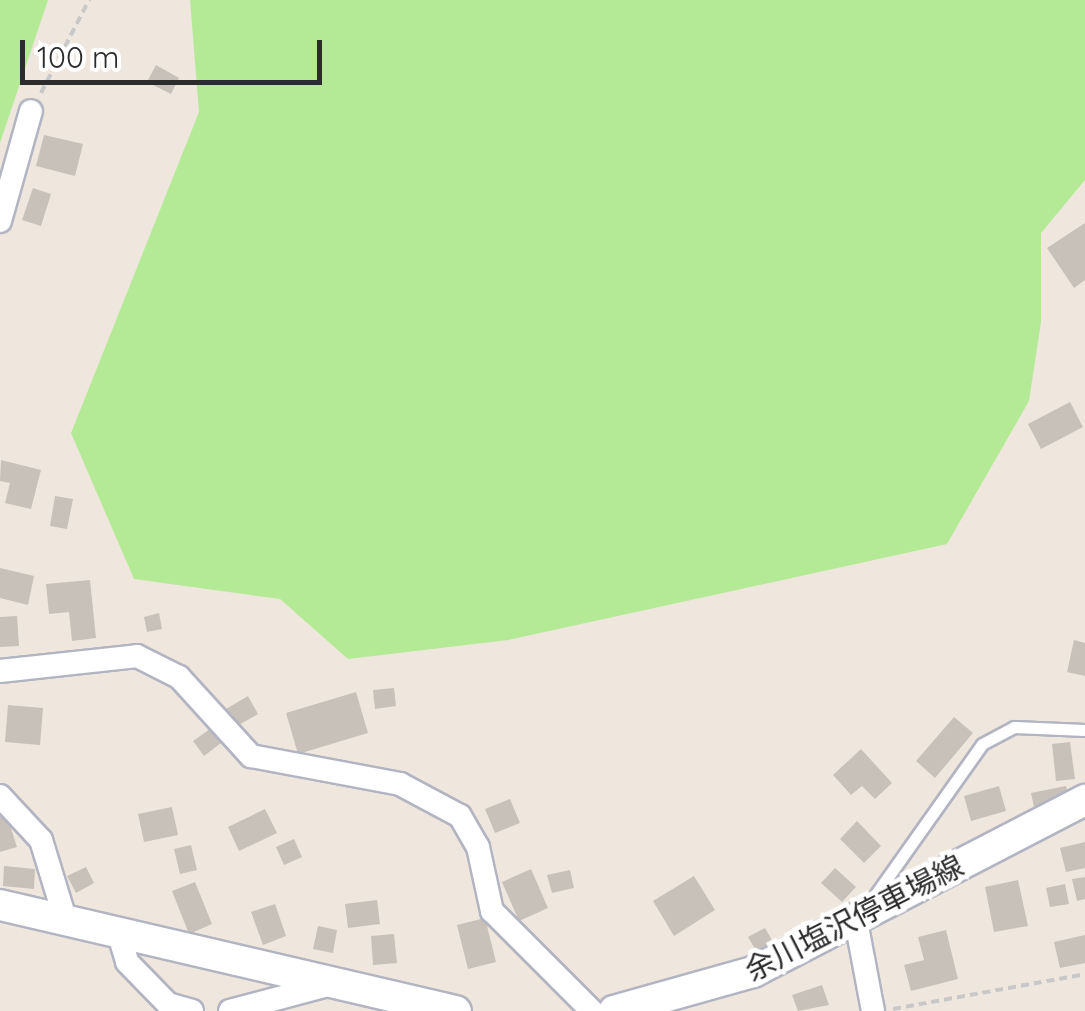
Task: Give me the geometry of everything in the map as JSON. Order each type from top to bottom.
[{"type":"main road","name":"余川塩沢停車場線","points":[[614,1011],[753,972],[1085,800]]},
{"type":"main road","points":[[0,905],[324,986],[456,1011]]},
{"type":"street","points":[[0,221],[31,111]]},
{"type":"street","points":[[0,672],[137,656],[179,677],[251,756],[400,784],[460,816],[478,847],[492,911],[592,1011]]},
{"type":"street","points":[[0,796],[41,840],[66,922]]},
{"type":"street","points":[[856,921],[876,1011]]},
{"type":"street","points":[[119,935],[141,976],[168,1004],[192,1011]]},
{"type":"street","points":[[230,1011],[324,986]]},
{"type":"lane","points":[[856,921],[982,744],[1014,727],[1085,730]]},
{"type":"path","points":[[31,111],[89,0]]},
{"type":"path","points":[[876,1011],[1085,974]]},
{"type":"green space","points":[[0,0],[48,0],[0,143]]},
{"type":"green space","points":[[190,0],[1085,0],[1085,180],[1041,233],[1041,322],[1029,401],[947,544],[508,640],[348,659],[280,599],[134,579],[71,433],[199,112]]},
{"type":"building","points":[[156,65],[179,78],[171,94],[147,82]]},
{"type":"building","points":[[44,135],[83,144],[75,176],[36,166]]},
{"type":"building","points":[[33,188],[51,194],[41,226],[22,220]]},
{"type":"building","points":[[1085,223],[1085,280],[1074,288],[1047,248]]},
{"type":"building","points":[[1070,402],[1083,427],[1041,449],[1028,424]]},
{"type":"building","points":[[1,460],[41,470],[31,509],[5,503],[10,483],[0,481]]},
{"type":"building","points":[[55,496],[73,499],[67,529],[50,526]]},
{"type":"building","points":[[0,568],[34,576],[28,605],[0,598]]},
{"type":"building","points":[[90,580],[96,638],[72,641],[69,612],[49,614],[46,584]]},
{"type":"building","points":[[159,613],[162,629],[147,632],[144,617]]},
{"type":"building","points":[[17,616],[19,646],[0,647],[0,617]]},
{"type":"building","points":[[1074,640],[1085,643],[1085,676],[1067,672]]},
{"type":"building","points":[[394,688],[396,706],[375,709],[373,690]]},
{"type":"building","points":[[356,692],[368,733],[298,754],[286,713]]},
{"type":"building","points":[[248,696],[258,714],[237,726],[226,709]]},
{"type":"building","points":[[8,705],[43,708],[40,745],[5,742]]},
{"type":"building","points":[[954,717],[973,733],[935,778],[916,761]]},
{"type":"building","points":[[210,729],[221,743],[204,756],[193,741]]},
{"type":"building","points":[[1070,742],[1075,779],[1056,781],[1052,744]]},
{"type":"building","points":[[861,749],[892,783],[875,799],[862,786],[851,795],[833,775]]},
{"type":"building","points":[[999,786],[1006,811],[971,821],[964,796]]},
{"type":"building","points":[[1066,786],[1069,800],[1034,807],[1031,793]]},
{"type":"building","points":[[510,799],[520,823],[495,833],[485,809]]},
{"type":"building","points":[[172,807],[178,835],[144,842],[138,814]]},
{"type":"building","points":[[265,809],[277,833],[239,851],[228,827]]},
{"type":"building","points":[[6,813],[17,847],[0,852],[0,815]]},
{"type":"building","points":[[857,821],[881,846],[864,863],[840,839]]},
{"type":"building","points":[[294,839],[302,857],[284,865],[276,847]]},
{"type":"building","points":[[1085,842],[1085,868],[1066,872],[1060,848]]},
{"type":"building","points":[[191,845],[197,870],[180,874],[174,849]]},
{"type":"building","points":[[4,866],[35,869],[34,889],[3,886]]},
{"type":"building","points":[[86,867],[94,883],[76,893],[67,876]]},
{"type":"building","points":[[835,868],[856,887],[842,902],[821,883]]},
{"type":"building","points":[[531,869],[548,908],[519,921],[502,882]]},
{"type":"building","points":[[570,870],[574,888],[552,893],[547,875]]},
{"type":"building","points":[[694,876],[715,910],[674,936],[653,901]]},
{"type":"building","points":[[1085,877],[1085,899],[1077,901],[1072,879]]},
{"type":"building","points":[[1018,880],[1028,926],[994,932],[985,887]]},
{"type":"building","points":[[195,882],[212,924],[189,934],[172,891]]},
{"type":"building","points":[[1065,884],[1069,904],[1050,907],[1046,888]]},
{"type":"building","points":[[377,900],[380,924],[348,928],[345,904]]},
{"type":"building","points":[[275,904],[286,936],[263,945],[251,912]]},
{"type":"building","points":[[485,918],[496,962],[468,969],[457,925]]},
{"type":"building","points":[[318,926],[337,930],[333,953],[313,949]]},
{"type":"building","points":[[765,928],[773,942],[756,951],[748,937]]},
{"type":"building","points":[[946,930],[958,979],[911,991],[904,965],[924,960],[918,937]]},
{"type":"building","points":[[394,934],[397,963],[373,965],[371,936]]},
{"type":"building","points":[[1085,935],[1085,963],[1060,968],[1054,942]]},
{"type":"building","points":[[822,985],[829,1005],[798,1011],[792,995]]}]
